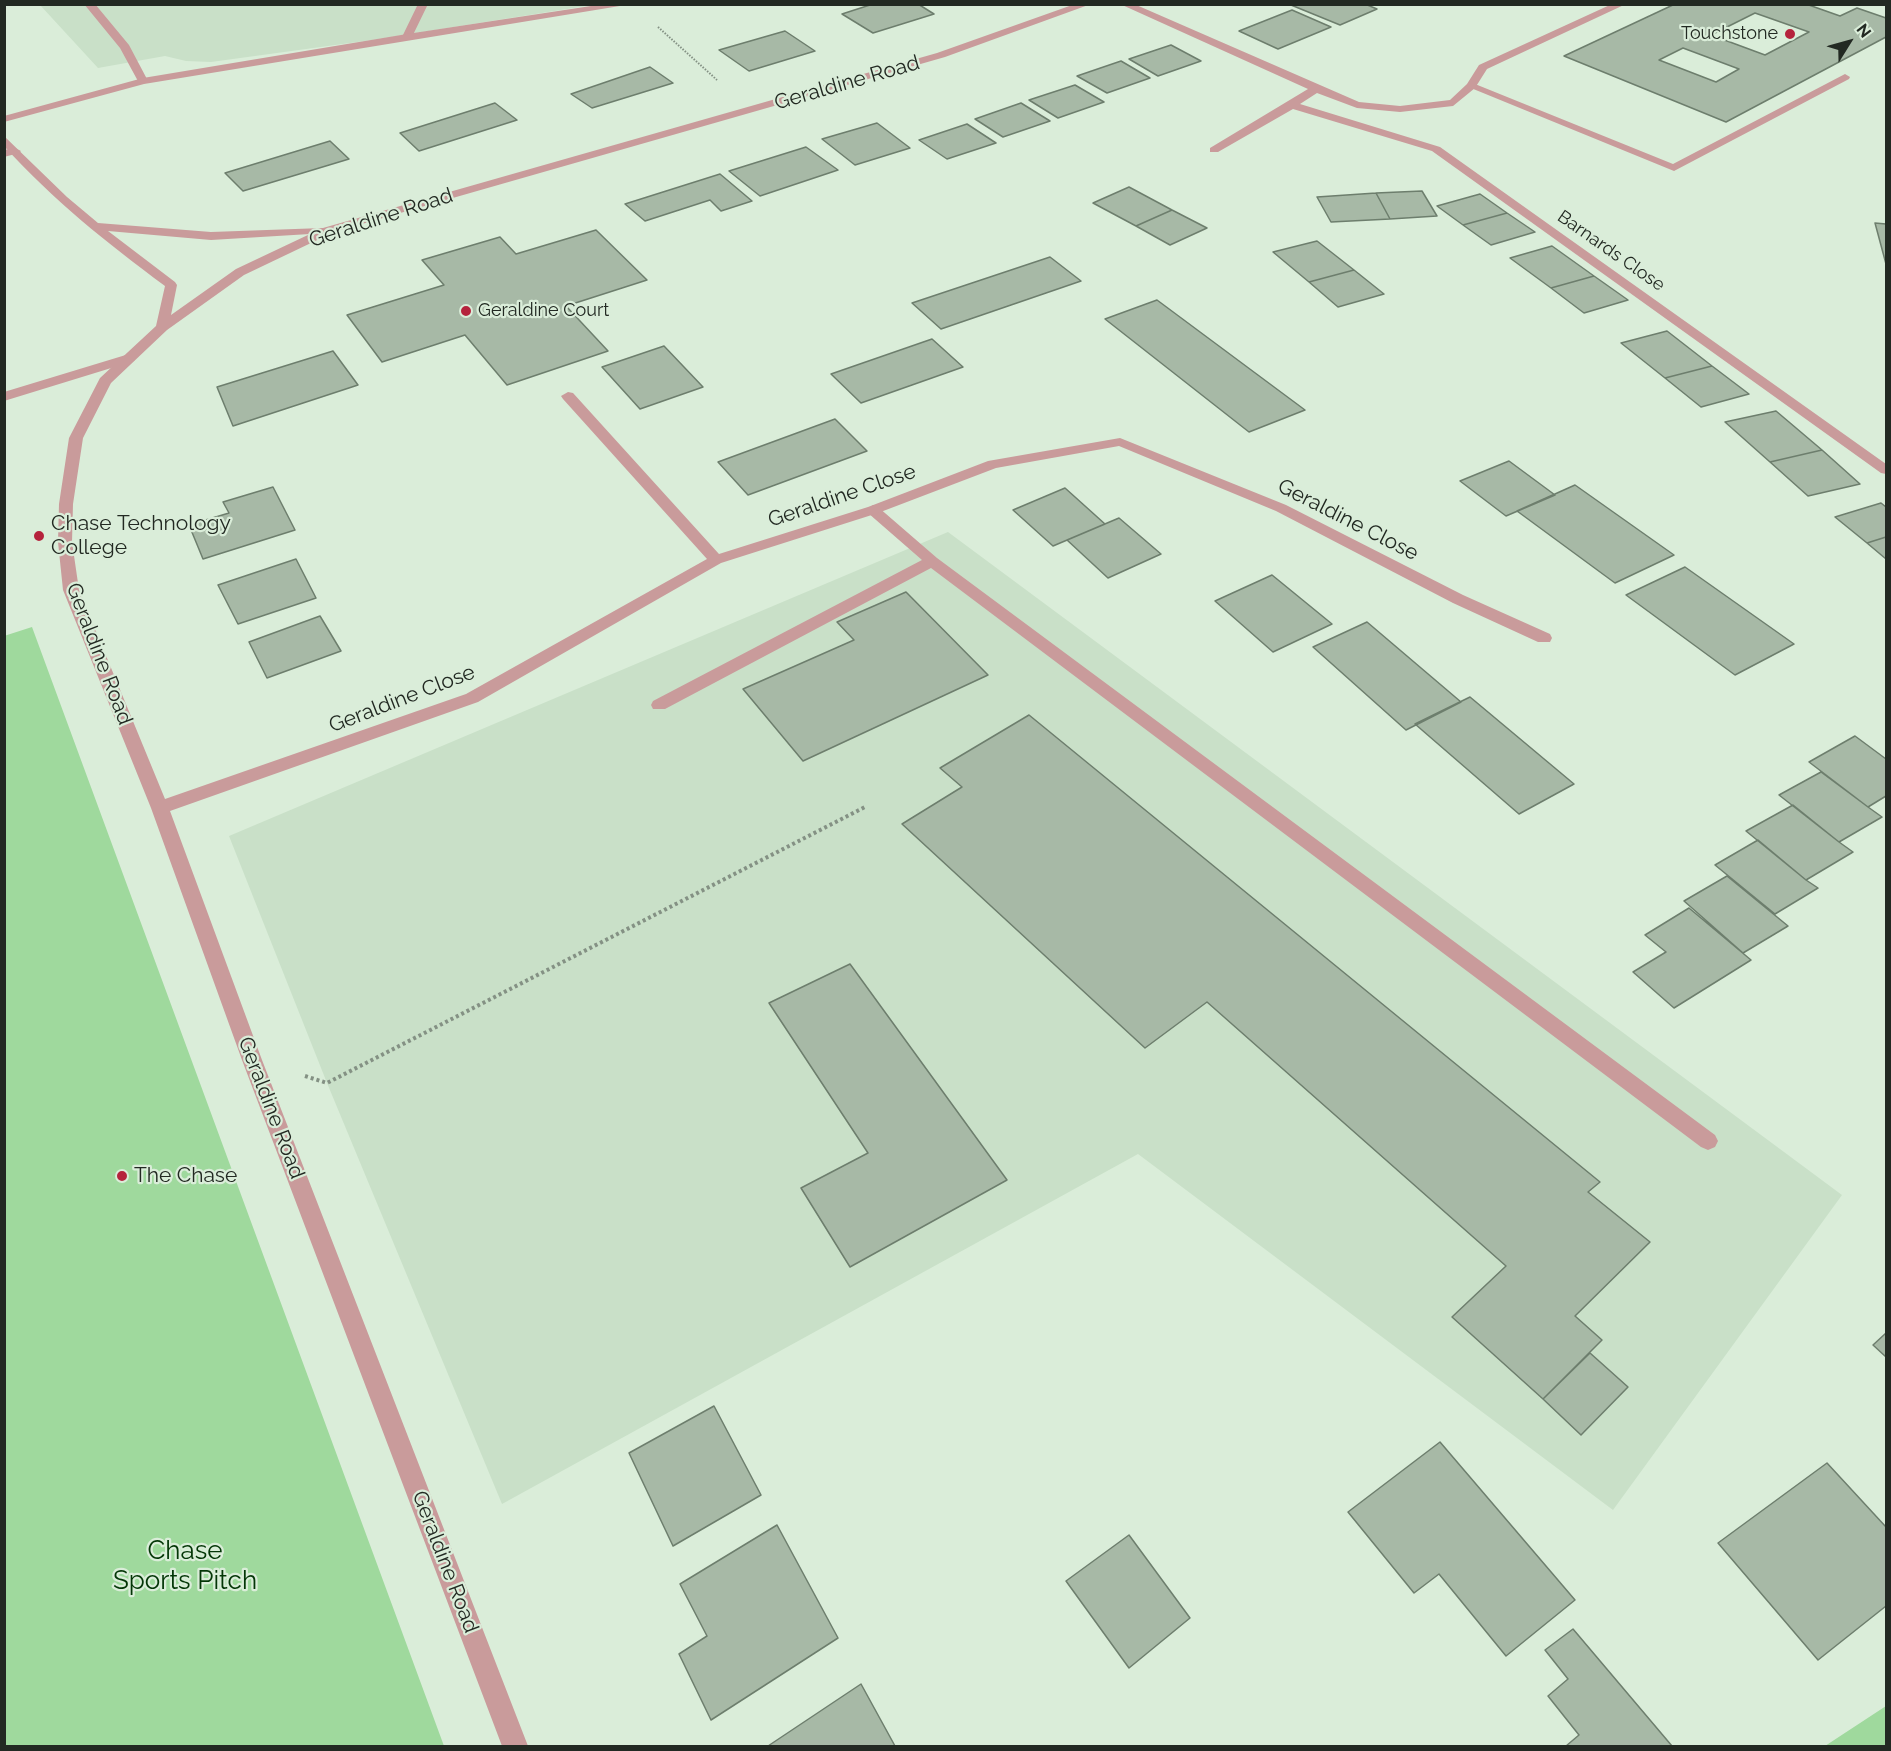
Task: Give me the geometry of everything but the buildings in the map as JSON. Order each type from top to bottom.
[{"type":"street","points":[[89,4],[124,47],[143,81]]},
{"type":"street","points":[[407,37],[423,4]]},
{"type":"street","points":[[4,119],[143,81],[407,37],[627,4]]},
{"type":"street","name":"Geraldine Road","points":[[515,1746],[252,1060],[160,808],[71,590],[65,542],[66,504],[76,438],[105,381],[162,327],[240,272],[330,229],[753,111],[941,55],[1086,4]]},
{"type":"street","points":[[1125,4],[1357,105],[1400,109],[1453,103],[1471,86],[1483,67],[1621,4]]},
{"type":"street","points":[[1471,86],[1674,168],[1845,77]]},
{"type":"street","points":[[1214,150],[1316,89]]},
{"type":"street","name":"Barnards Close","points":[[1292,105],[1436,149],[1887,470]]},
{"type":"street","points":[[4,139],[10,152],[92,226],[171,285],[162,327]]},
{"type":"street","points":[[92,226],[211,236],[330,229]]},
{"type":"street","points":[[4,397],[129,358]]},
{"type":"street","points":[[568,396],[716,560]]},
{"type":"street","name":"Geraldine Close","points":[[160,808],[472,698],[716,560],[873,510],[993,464],[1120,442],[1281,508],[1458,599],[1544,638]]},
{"type":"street","points":[[873,510],[932,561],[1708,1141]]},
{"type":"street","points":[[659,705],[932,561]]},
{"type":"path","points":[[658,27],[753,111]]},
{"type":"path","points":[[252,1060],[327,1083],[865,807]]},
{"type":"shaded area","points":[[40,5],[592,5],[372,40],[211,62],[186,61],[165,56],[98,68]]},
{"type":"shaded area","points":[[948,532],[1842,1195],[1613,1510],[1138,1154],[502,1504],[327,1083],[229,836]]},
{"type":"green space","name":"Chase Sports Pitch","points":[[32,627],[444,1746],[5,1746],[4,636]]},
{"type":"green space","points":[[1886,1706],[1886,1746],[1825,1746]]},
{"type":"place","name":"Touchstone","points":[[1790,34]]},
{"type":"place","name":"Geraldine Court","points":[[466,311]]},
{"type":"place","name":"Chase Technology College","points":[[39,536]]},
{"type":"place","name":"The Chase","points":[[122,1176]]}]
